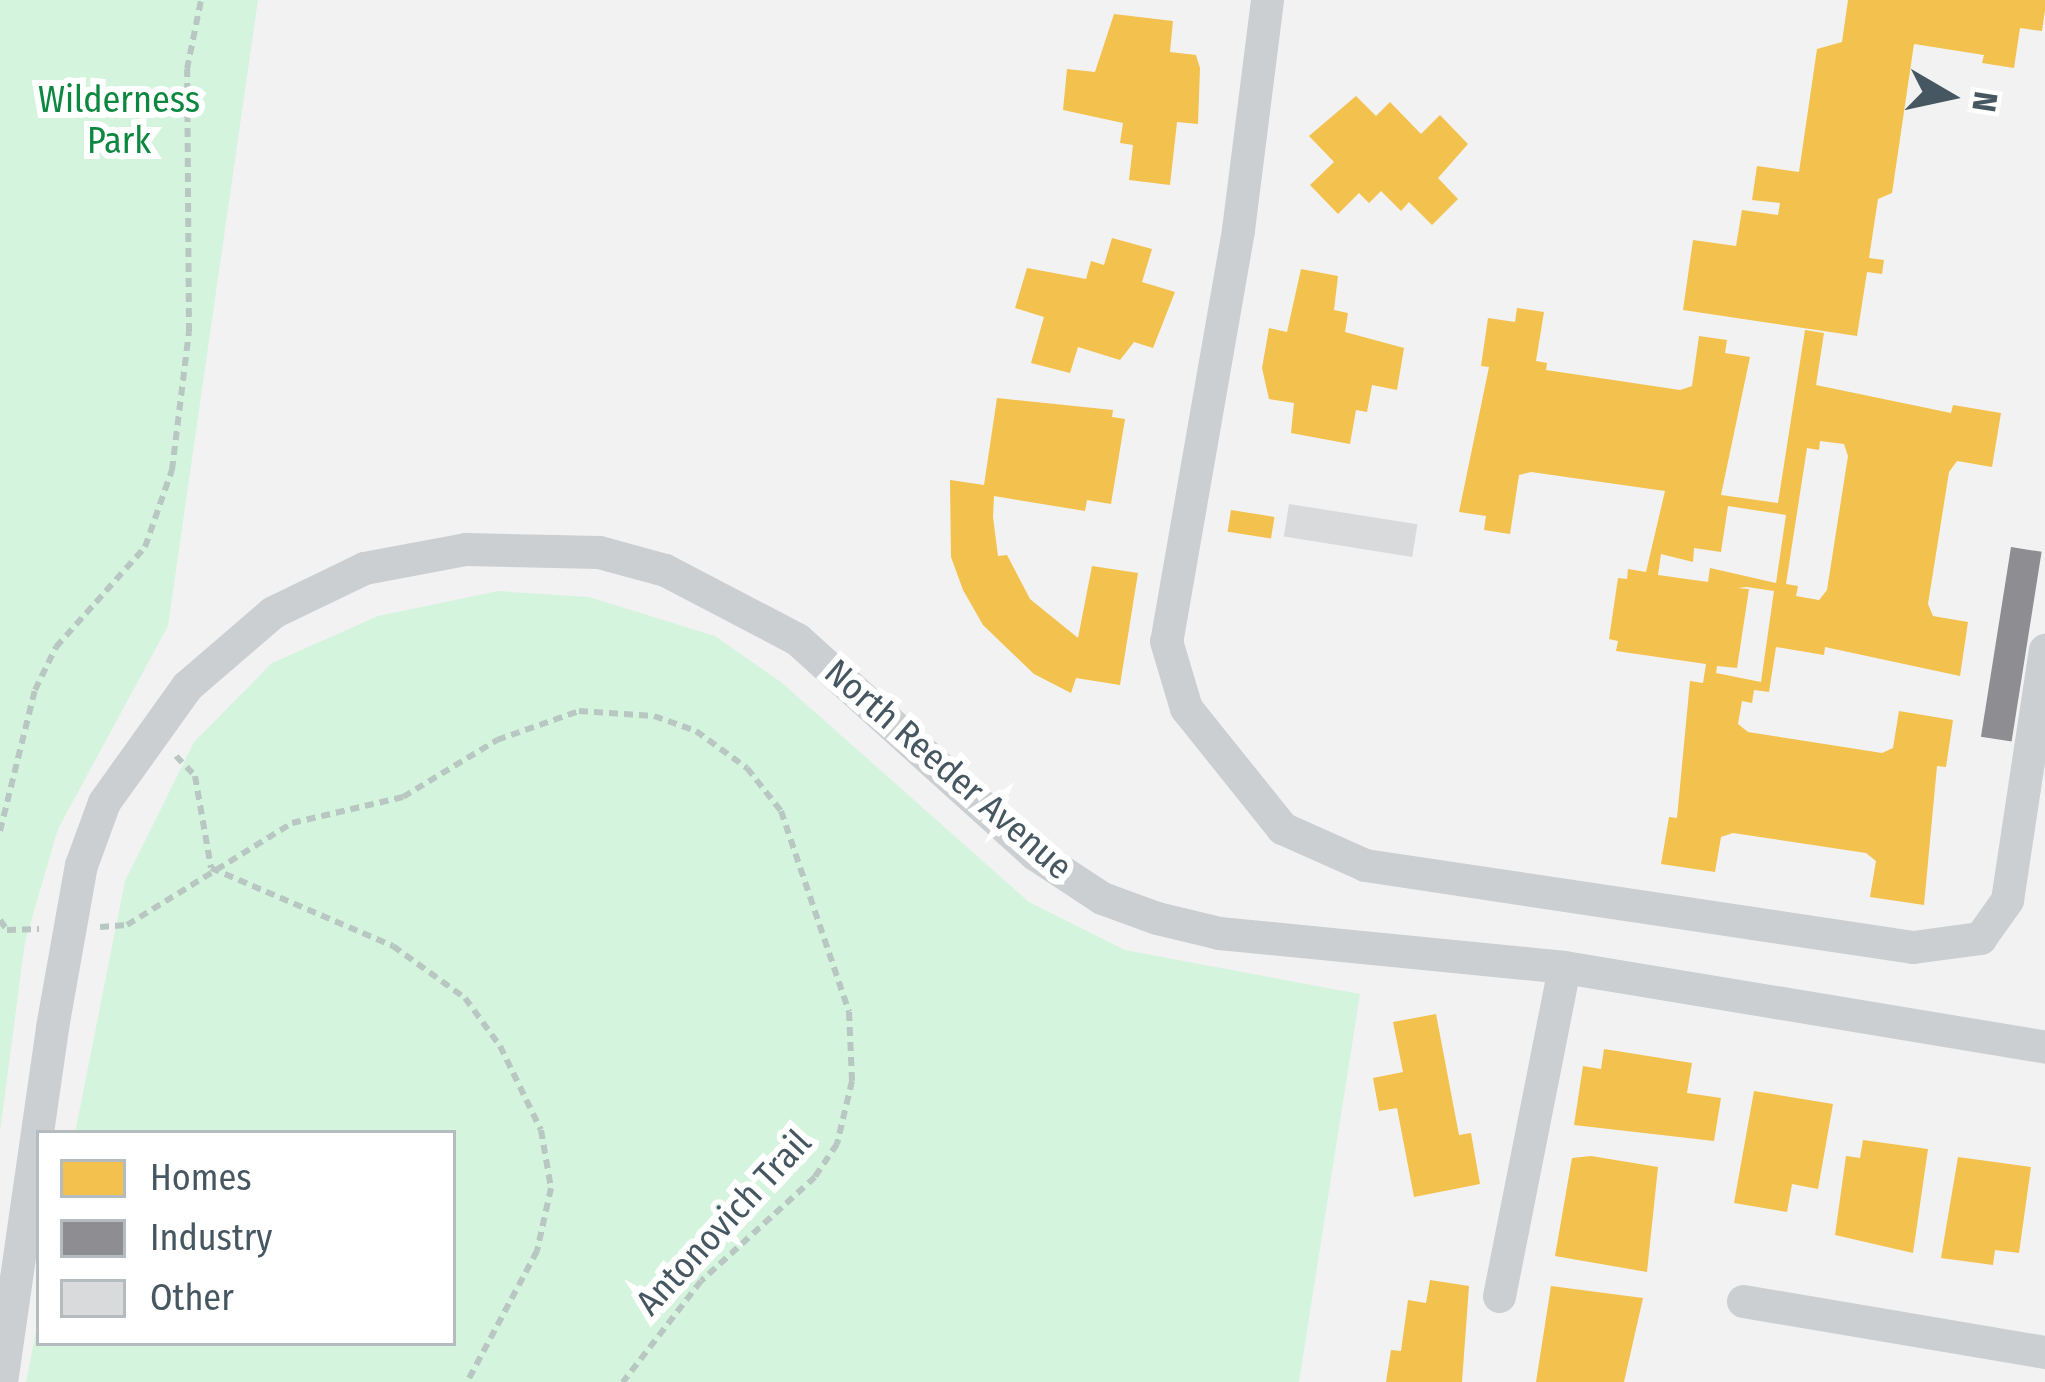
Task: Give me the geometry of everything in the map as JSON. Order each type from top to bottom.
[{"type":"street","points":[[1267,0],[1238,230],[1166,640],[1186,708],[1282,828],[1365,865],[1913,947],[1980,938],[2007,900],[2045,650]]},
{"type":"street","name":"North Reeder Avenue","points":[[37,1130],[81,866],[104,802],[153,731],[187,686],[272,612],[364,568],[466,549],[599,552],[665,570],[797,638],[1035,854],[1102,898],[1219,933],[1564,967],[2045,1047]]},
{"type":"street","points":[[1499,1296],[1564,967]]},
{"type":"street","name":"North Reeder Avenue","points":[[1,1382],[36,1138]]},
{"type":"street","points":[[1743,1301],[2045,1352]]},
{"type":"path","points":[[0,831],[34,690],[56,647],[145,547],[172,470],[189,332],[187,69],[201,0]]},
{"type":"path","name":"Antonovich Trail","points":[[211,868],[292,823],[403,797],[497,740],[579,711],[654,716],[696,731],[747,768],[781,811],[849,1012],[852,1081],[837,1144],[815,1177],[701,1281],[623,1382]]},
{"type":"path","points":[[153,731],[195,776],[211,868],[393,946],[465,998],[500,1046],[541,1130],[551,1188],[537,1251],[467,1382]]},
{"type":"green space","name":"Wilderness Park","points":[[0,0],[258,0],[168,626],[58,829],[25,942],[0,1132]]},
{"type":"green space","points":[[498,591],[589,597],[715,636],[781,682],[1029,902],[1125,950],[1360,994],[1299,1382],[26,1382],[36,1331],[36,1346],[456,1346],[456,1130],[76,1130],[125,881],[194,742],[272,663],[378,616]]},
{"type":"building: Homes","points":[[1848,0],[2045,0],[2045,10],[2042,31],[2020,28],[2014,68],[1982,63],[1984,55],[1914,44],[1892,193],[1878,199],[1869,258],[1884,260],[1882,274],[1867,272],[1857,336],[1683,310],[1693,240],[1736,246],[1742,210],[1778,215],[1780,203],[1752,200],[1757,166],[1799,172],[1817,49],[1842,42]]},
{"type":"building: Homes","points":[[1114,14],[1173,21],[1170,52],[1196,55],[1200,68],[1198,124],[1177,122],[1170,185],[1129,180],[1133,145],[1120,143],[1123,123],[1063,110],[1067,69],[1095,72]]},
{"type":"building: Homes","points":[[1356,96],[1376,116],[1390,102],[1421,134],[1440,115],[1468,144],[1438,178],[1458,199],[1432,225],[1409,202],[1401,211],[1381,191],[1369,203],[1359,193],[1338,214],[1310,185],[1334,162],[1309,136]]},
{"type":"building: Homes","points":[[1112,238],[1152,249],[1142,282],[1175,292],[1153,348],[1134,342],[1120,360],[1078,347],[1070,373],[1031,363],[1044,317],[1015,308],[1027,268],[1086,279],[1091,261],[1104,265]]},
{"type":"building: Homes","points":[[1301,269],[1338,276],[1334,310],[1348,313],[1345,332],[1404,348],[1397,390],[1372,385],[1367,412],[1356,410],[1350,444],[1291,433],[1294,403],[1269,399],[1262,368],[1269,328],[1287,332]]},
{"type":"building: Homes","points":[[1517,308],[1544,312],[1536,361],[1547,363],[1546,370],[1680,390],[1692,386],[1699,336],[1727,340],[1725,353],[1750,357],[1721,495],[1778,503],[1805,330],[1824,333],[1816,385],[1951,413],[1953,405],[2001,413],[1992,467],[1957,461],[1949,472],[1928,604],[1933,616],[1968,622],[1960,676],[1825,647],[1824,655],[1776,647],[1769,692],[1754,690],[1752,703],[1742,701],[1738,724],[1748,732],[1882,753],[1893,748],[1899,711],[1953,720],[1946,767],[1937,766],[1924,905],[1870,897],[1876,861],[1866,853],[1733,833],[1721,837],[1715,872],[1661,864],[1669,817],[1677,818],[1690,681],[1703,683],[1706,664],[1616,651],[1618,641],[1609,639],[1618,578],[1627,579],[1628,569],[1646,572],[1665,491],[1531,472],[1519,475],[1510,534],[1484,530],[1486,516],[1459,512],[1489,367],[1481,366],[1488,318],[1515,322]],"holes":[[[1820,441],[1844,444],[1848,456],[1827,590],[1819,600],[1796,596],[1798,586],[1786,584],[1807,448],[1819,450]],[[1728,506],[1786,515],[1776,583],[1710,568],[1708,582],[1658,575],[1661,554],[1693,562],[1694,548],[1721,552]],[[1738,588],[1774,591],[1761,682],[1716,673],[1717,666],[1737,668],[1749,589]]]},
{"type":"building: Homes","points":[[997,398],[1113,410],[1112,417],[1125,419],[1111,504],[1087,500],[1085,511],[994,496],[993,517],[998,556],[1007,555],[1030,599],[1078,638],[1092,566],[1138,573],[1120,685],[1076,678],[1071,693],[1034,674],[983,625],[963,590],[951,557],[950,480],[984,485]]},
{"type":"building: Homes","points":[[1231,510],[1274,517],[1271,539],[1228,532]]},
{"type":"building: Homes","points":[[1436,1014],[1459,1135],[1471,1133],[1480,1184],[1414,1197],[1397,1108],[1379,1111],[1373,1078],[1403,1072],[1393,1022]]},
{"type":"building: Homes","points":[[1604,1049],[1692,1063],[1687,1093],[1721,1098],[1714,1141],[1574,1125],[1583,1066],[1601,1069]]},
{"type":"building: Homes","points":[[1754,1091],[1833,1104],[1818,1189],[1792,1184],[1787,1212],[1734,1203]]},
{"type":"building: Homes","points":[[1863,1140],[1928,1149],[1913,1253],[1835,1235],[1846,1156],[1860,1158]]},
{"type":"building: Homes","points":[[1591,1156],[1658,1167],[1647,1272],[1555,1256],[1572,1158]]},
{"type":"building: Homes","points":[[1958,1157],[2031,1167],[2019,1253],[1995,1250],[1993,1265],[1941,1258]]},
{"type":"building: Homes","points":[[1430,1280],[1469,1286],[1462,1382],[1386,1382],[1391,1350],[1401,1351],[1408,1300],[1426,1303]]},
{"type":"building: Homes","points":[[1551,1286],[1643,1298],[1624,1382],[1536,1382]]},
{"type":"building: Industry","points":[[2011,547],[2042,552],[2012,741],[1981,737]]},
{"type":"building: Other","points":[[1289,504],[1417,524],[1412,557],[1284,537]]}]
